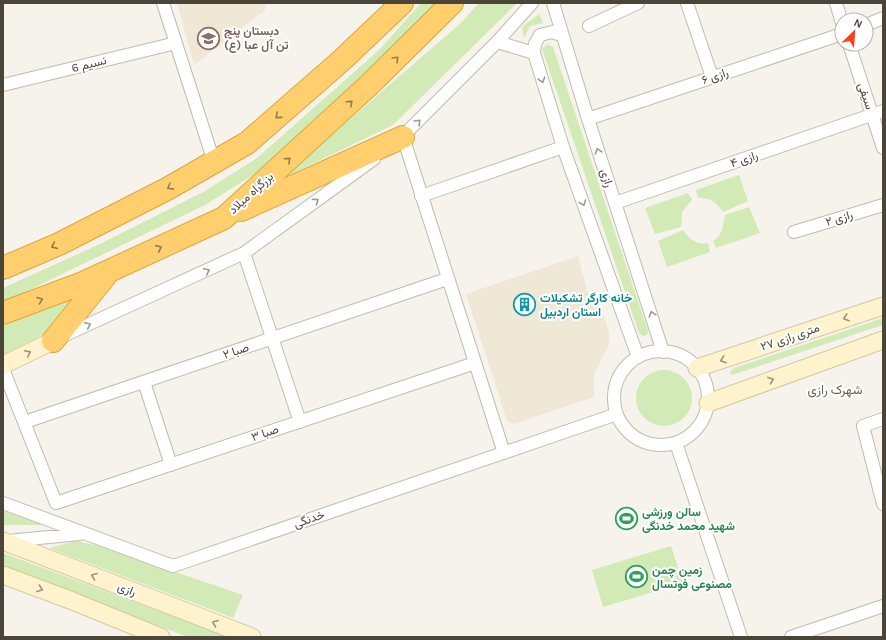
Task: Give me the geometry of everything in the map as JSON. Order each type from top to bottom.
[{"type":"highway","points":[[3,268],[59,244],[167,189],[247,143],[342,60],[402,3]]},
{"type":"highway","name":"بزرگراه میلاد","points":[[3,313],[83,283],[224,218],[368,86],[452,3]]},
{"type":"highway","points":[[224,218],[403,137]]},
{"type":"highway","points":[[53,341],[110,270]]},
{"type":"street","points":[[163,3],[214,162]]},
{"type":"street","points":[[3,365],[244,253],[403,137],[497,42],[532,3]]},
{"type":"street","name":"رازی","points":[[553,3],[588,119],[663,352]]},
{"type":"street","points":[[588,26],[638,3]]},
{"type":"street","points":[[687,3],[712,77]]},
{"type":"street","points":[[562,35],[552,32],[540,35],[535,44],[534,53],[563,147],[638,357]]},
{"type":"street","name":"رازی ۶","points":[[588,119],[834,37]]},
{"type":"street","points":[[497,42],[534,53]]},
{"type":"street","name":"نسیم 6","points":[[3,85],[176,43]]},
{"type":"street","name":"سیفی","points":[[852,52],[878,113],[883,148]]},
{"type":"street","name":"رازی ۴","points":[[615,203],[878,113]]},
{"type":"street","points":[[403,137],[447,279],[504,452]]},
{"type":"street","points":[[421,196],[563,147]]},
{"type":"street","name":"رازی ۲","points":[[794,232],[883,205]]},
{"type":"street","points":[[244,253],[271,339],[300,422]]},
{"type":"street","name":"صبا ۲","points":[[25,422],[447,279]]},
{"type":"street","name":"۲۷ متری رازی","points":[[697,368],[883,306]]},
{"type":"street","points":[[708,403],[883,340]]},
{"type":"street","points":[[663,352],[676,354],[688,359],[697,368],[704,379],[708,391],[708,403],[705,416],[698,428],[688,437],[676,443],[662,446],[647,443],[634,437],[624,427],[617,414],[614,398],[617,382],[625,368],[638,357],[650,353],[663,352]]},
{"type":"street","name":"صبا ۳","points":[[25,422],[56,503],[475,363]]},
{"type":"street","points":[[3,369],[25,422]]},
{"type":"street","points":[[144,382],[171,464]]},
{"type":"street","name":"خدنگی","points":[[3,503],[83,534],[173,566],[617,414]]},
{"type":"street","points":[[883,420],[863,426],[883,504]]},
{"type":"street","points":[[676,443],[742,637]]},
{"type":"street","points":[[4,541],[83,534]]},
{"type":"street","name":"رازی","points":[[4,541],[252,637]]},
{"type":"street","points":[[3,575],[70,600],[161,637]]},
{"type":"street","points":[[791,637],[883,606]]},
{"type":"shaded area","name":"دبستان پنج تن آل عبا (ع)","points":[[177,3],[266,3],[265,10],[194,65]]},
{"type":"shaded area","points":[[578,256],[590,301],[595,303],[604,316],[609,333],[609,344],[594,374],[594,397],[514,424],[507,421],[466,294]]},
{"type":"green space","points":[[421,3],[438,3],[413,32],[264,168],[205,205],[27,291],[3,301],[3,288],[102,243],[205,191],[257,158],[380,49]]},
{"type":"green space","points":[[479,3],[517,3],[393,125],[281,179],[462,22]]},
{"type":"green space","points":[[539,14],[543,23],[530,26],[524,38],[522,27]]},
{"type":"green space","points":[[547,44],[553,47],[648,331],[647,335],[643,336],[639,333],[542,49]]},
{"type":"green space","points":[[739,175],[748,201],[723,212],[713,201],[706,198],[698,198],[696,190]]},
{"type":"green space","points":[[688,193],[692,200],[682,212],[681,227],[655,234],[645,208]]},
{"type":"green space","points":[[749,207],[760,233],[716,248],[713,241],[721,233],[725,215]]},
{"type":"green space","points":[[683,230],[694,241],[708,243],[710,252],[667,267],[658,241]]},
{"type":"green space","points":[[78,296],[51,331],[3,355],[3,322]]},
{"type":"green space","points":[[883,318],[883,325],[731,375],[730,372],[734,368]]},
{"type":"green space","points":[[658,370],[670,370],[680,374],[688,382],[692,392],[692,404],[688,414],[680,422],[670,426],[658,426],[648,422],[640,414],[636,404],[636,392],[640,382],[648,374]]},
{"type":"green space","points":[[3,511],[48,525],[3,525]]},
{"type":"green space","points":[[76,541],[99,546],[243,595],[233,618],[49,548]]},
{"type":"green space","name":"زمین چمن مصنوعی فوتسال","points":[[671,546],[683,583],[603,607],[592,570]]},
{"type":"green space","points":[[3,553],[228,637],[188,637],[3,567]]},
{"type":"place","name":"دبستان پنج تن آل عبا (ع)","points":[[208,38]]},
{"type":"place","name":"خانه کارگر تشکیلات استان اردبیل","points":[[524,305]]},
{"type":"place","name":"سالن ورزشی شهید محمد خدنگی","points":[[626,519]]},
{"type":"place","name":"زمین چمن مصنوعی فوتسال","points":[[637,577]]},
{"type":"district","name":"شهرک رازی","points":[[835,389]]}]
